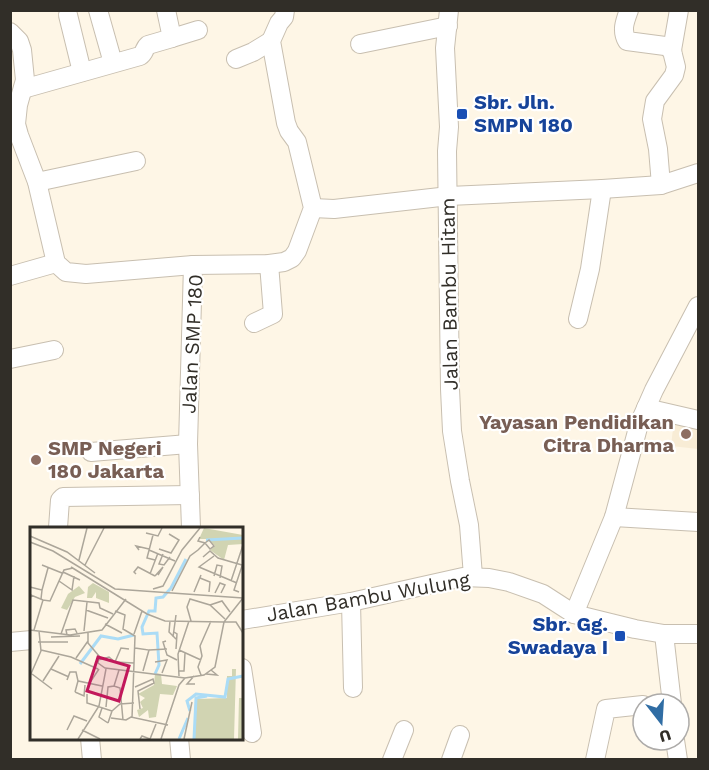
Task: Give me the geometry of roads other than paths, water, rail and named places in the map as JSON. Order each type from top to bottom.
[{"type":"street","points":[[98,10],[113,63]]},
{"type":"street","points":[[166,10],[172,38]]},
{"type":"street","points":[[236,59],[270,41],[285,10]]},
{"type":"street","points":[[628,10],[624,22],[627,41],[665,46],[672,51]]},
{"type":"street","points":[[661,185],[658,149],[652,119],[655,101],[674,75],[676,67],[672,51],[679,10]]},
{"type":"street","points":[[68,15],[82,72]]},
{"type":"street","points":[[360,44],[450,15]]},
{"type":"street","name":"Jalan Bambu Hitam","points":[[450,15],[445,48],[452,431],[469,525],[473,576]]},
{"type":"street","points":[[23,89],[140,56],[148,45],[198,30]]},
{"type":"street","points":[[10,32],[19,40],[25,80],[17,109],[16,124],[37,182],[56,263],[66,272],[86,274],[193,265]]},
{"type":"street","points":[[270,41],[286,123],[297,142],[312,208],[334,208],[449,196],[661,185],[699,173]]},
{"type":"street","points":[[37,182],[136,161]]},
{"type":"street","points":[[578,319],[590,269],[602,189]]},
{"type":"street","name":"Jalan SMP 180","points":[[191,527],[188,444],[193,265],[284,262],[292,258],[297,251],[312,208]]},
{"type":"street","points":[[10,276],[56,263]]},
{"type":"street","points":[[255,323],[273,314],[268,264]]},
{"type":"street","points":[[574,614],[614,517],[634,438],[646,408],[699,306]]},
{"type":"street","points":[[10,359],[54,350]]},
{"type":"street","points":[[646,408],[699,420]]},
{"type":"street","points":[[92,452],[188,444]]},
{"type":"street","points":[[58,527],[60,500],[68,496],[190,495]]},
{"type":"street","points":[[614,517],[699,522]]},
{"type":"street","name":"Jalan Bambu Wulung","points":[[243,620],[351,602],[473,576],[503,580],[543,594],[574,614],[654,633],[699,634]]},
{"type":"street","points":[[351,602],[353,688]]},
{"type":"street","points":[[664,633],[670,692]]},
{"type":"street","points":[[10,642],[30,640]]},
{"type":"street","points":[[243,674],[252,733]]},
{"type":"street","points":[[595,759],[606,709],[631,706]]},
{"type":"street","points":[[392,759],[404,730]]},
{"type":"street","points":[[451,759],[460,735]]},
{"type":"street","points":[[90,740],[92,759]]},
{"type":"street","points":[[179,740],[182,759]]},
{"type":"place","name":"Sbr. Jln. SMPN 180","points":[[462,114]]},
{"type":"place","name":"Yayasan Pendidikan Citra Dharma","points":[[686,434]]},
{"type":"place","name":"SMP Negeri 180 Jakarta","points":[[36,460]]},
{"type":"place","name":"Sbr. Gg. Swadaya I","points":[[620,636]]}]
